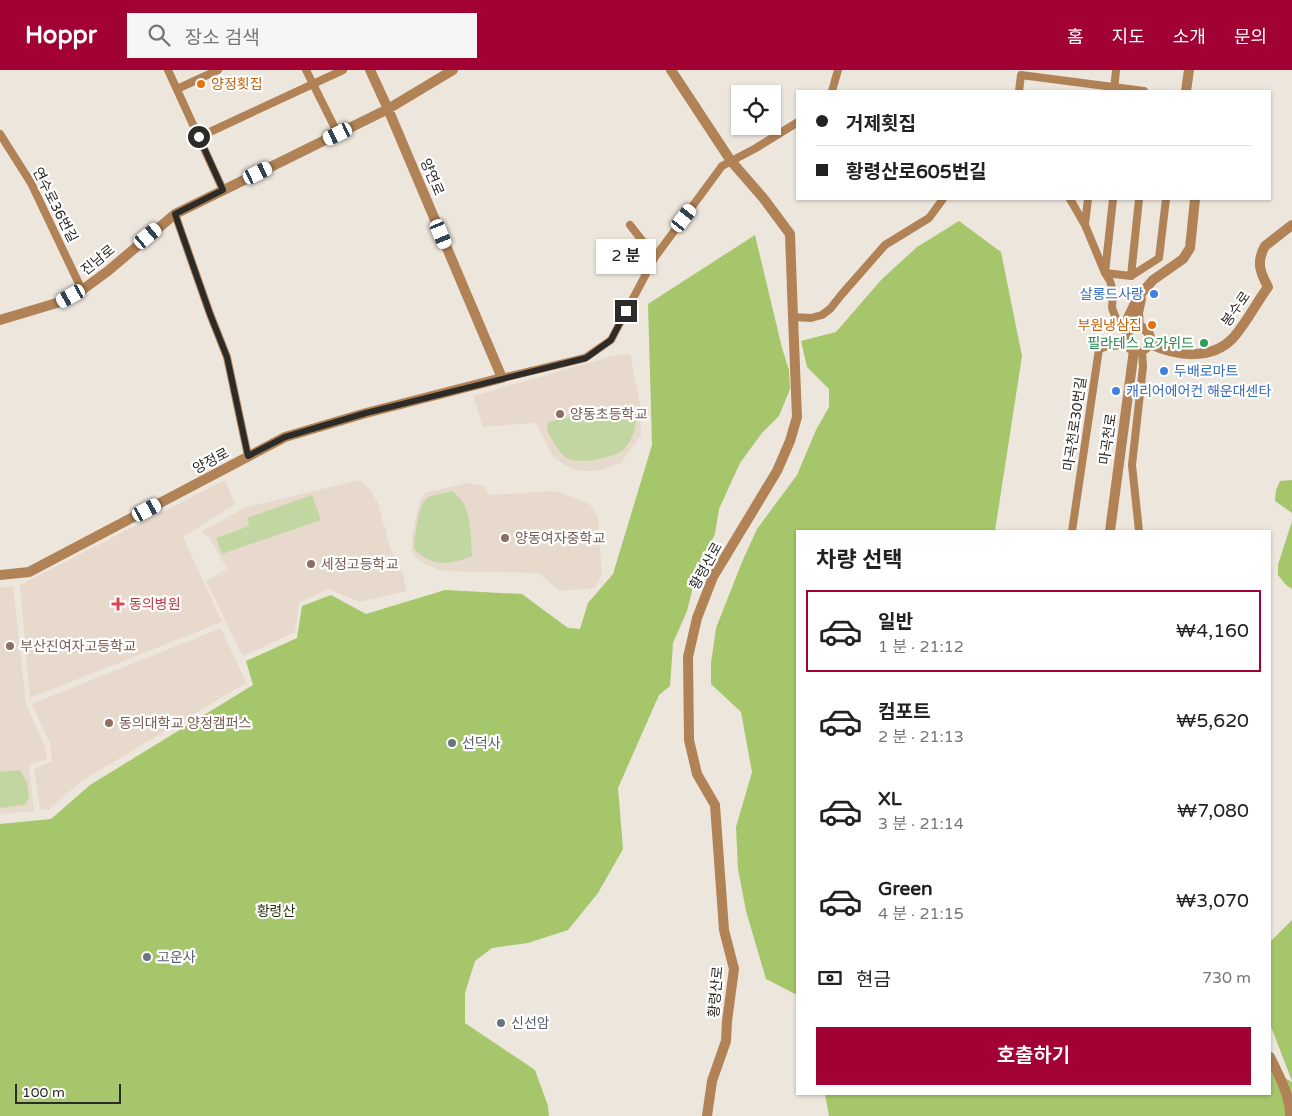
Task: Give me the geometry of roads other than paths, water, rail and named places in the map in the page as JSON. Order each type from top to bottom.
[{"type":"street","points":[[168,70],[223,190]]},
{"type":"street","points":[[177,89],[218,70]]},
{"type":"street","points":[[306,70],[338,134]]},
{"type":"street","points":[[199,137],[343,70]]},
{"type":"street","name":"양연로","points":[[370,70],[502,378]]},
{"type":"street","name":"진남로","points":[[0,320],[60,302],[82,290],[175,214],[388,109],[452,70]]},
{"type":"street","name":"황령산로","points":[[672,70],[731,161],[790,234],[797,417],[778,471],[712,577],[697,618],[688,657],[689,740],[697,774],[715,805],[724,930],[734,968],[726,1041],[712,1081],[707,1116]]},
{"type":"street","points":[[832,90],[838,70]]},
{"type":"street","points":[[1114,89],[1116,70]]},
{"type":"street","points":[[1186,90],[1189,70]]},
{"type":"street","points":[[1019,90],[1022,75],[1129,90]]},
{"type":"street","points":[[502,378],[586,358],[611,340],[655,257],[722,166],[796,123]]},
{"type":"street","name":"연수로36번길","points":[[0,134],[31,183],[82,290]]},
{"type":"street","points":[[793,317],[811,318],[822,315],[830,309],[885,245],[929,218],[942,200]]},
{"type":"street","points":[[1071,200],[1085,225],[1110,281],[1113,290],[1112,308],[1114,314],[1132,330],[1149,333],[1150,344],[1146,349],[1134,349],[1143,367],[1132,465],[1139,530]]},
{"type":"street","points":[[1085,225],[1088,200]]},
{"type":"street","points":[[1105,272],[1113,200]]},
{"type":"street","points":[[1131,276],[1138,200]]},
{"type":"street","points":[[1166,200],[1159,258],[1168,269]]},
{"type":"street","name":"마곡천로","points":[[1110,530],[1134,349],[1126,339],[1132,330],[1128,318],[1143,291],[1153,280],[1183,259],[1190,248],[1195,200]]},
{"type":"street","points":[[175,214],[227,357],[248,456]]},
{"type":"street","points":[[630,225],[655,257]]},
{"type":"street","name":"봉수로","points":[[1150,344],[1162,350],[1201,354],[1219,349],[1233,338],[1268,287],[1258,264],[1262,251],[1265,246],[1292,225]]},
{"type":"street","points":[[1105,272],[1131,276],[1159,258]]},
{"type":"street","name":"마곡천로30번길","points":[[1072,530],[1099,349],[1108,346],[1134,349]]},
{"type":"street","name":"양정로","points":[[0,575],[29,572],[285,437],[366,413],[502,378]]},
{"type":"street","points":[[1271,1059],[1280,1078],[1290,1110],[1290,1116]]},
{"type":"place","name":"양정횟집","points":[[201,84]]},
{"type":"place","name":"살롱드사랑","points":[[1154,294]]},
{"type":"place","name":"부원냉삼집","points":[[1152,325]]},
{"type":"place","name":"필라테스 요가위드","points":[[1204,343]]},
{"type":"place","name":"두배로마트","points":[[1164,371]]},
{"type":"place","name":"캐리어에어컨 해운대센타","points":[[1116,391]]},
{"type":"place","name":"양동초등학교","points":[[560,414]]},
{"type":"place","name":"양동여자중학교","points":[[505,538]]},
{"type":"place","name":"세정고등학교","points":[[311,564]]},
{"type":"place","name":"동의병원","points":[[118,604]]},
{"type":"place","name":"부산진여자고등학교","points":[[10,646]]},
{"type":"place","name":"동의대학교 양정캠퍼스","points":[[109,723]]},
{"type":"place","name":"선덕사","points":[[452,743]]},
{"type":"place","name":"고운사","points":[[147,957]]},
{"type":"place","name":"신선암","points":[[501,1023]]},
{"type":"park label","name":"황령산","points":[[276,911]]}]
